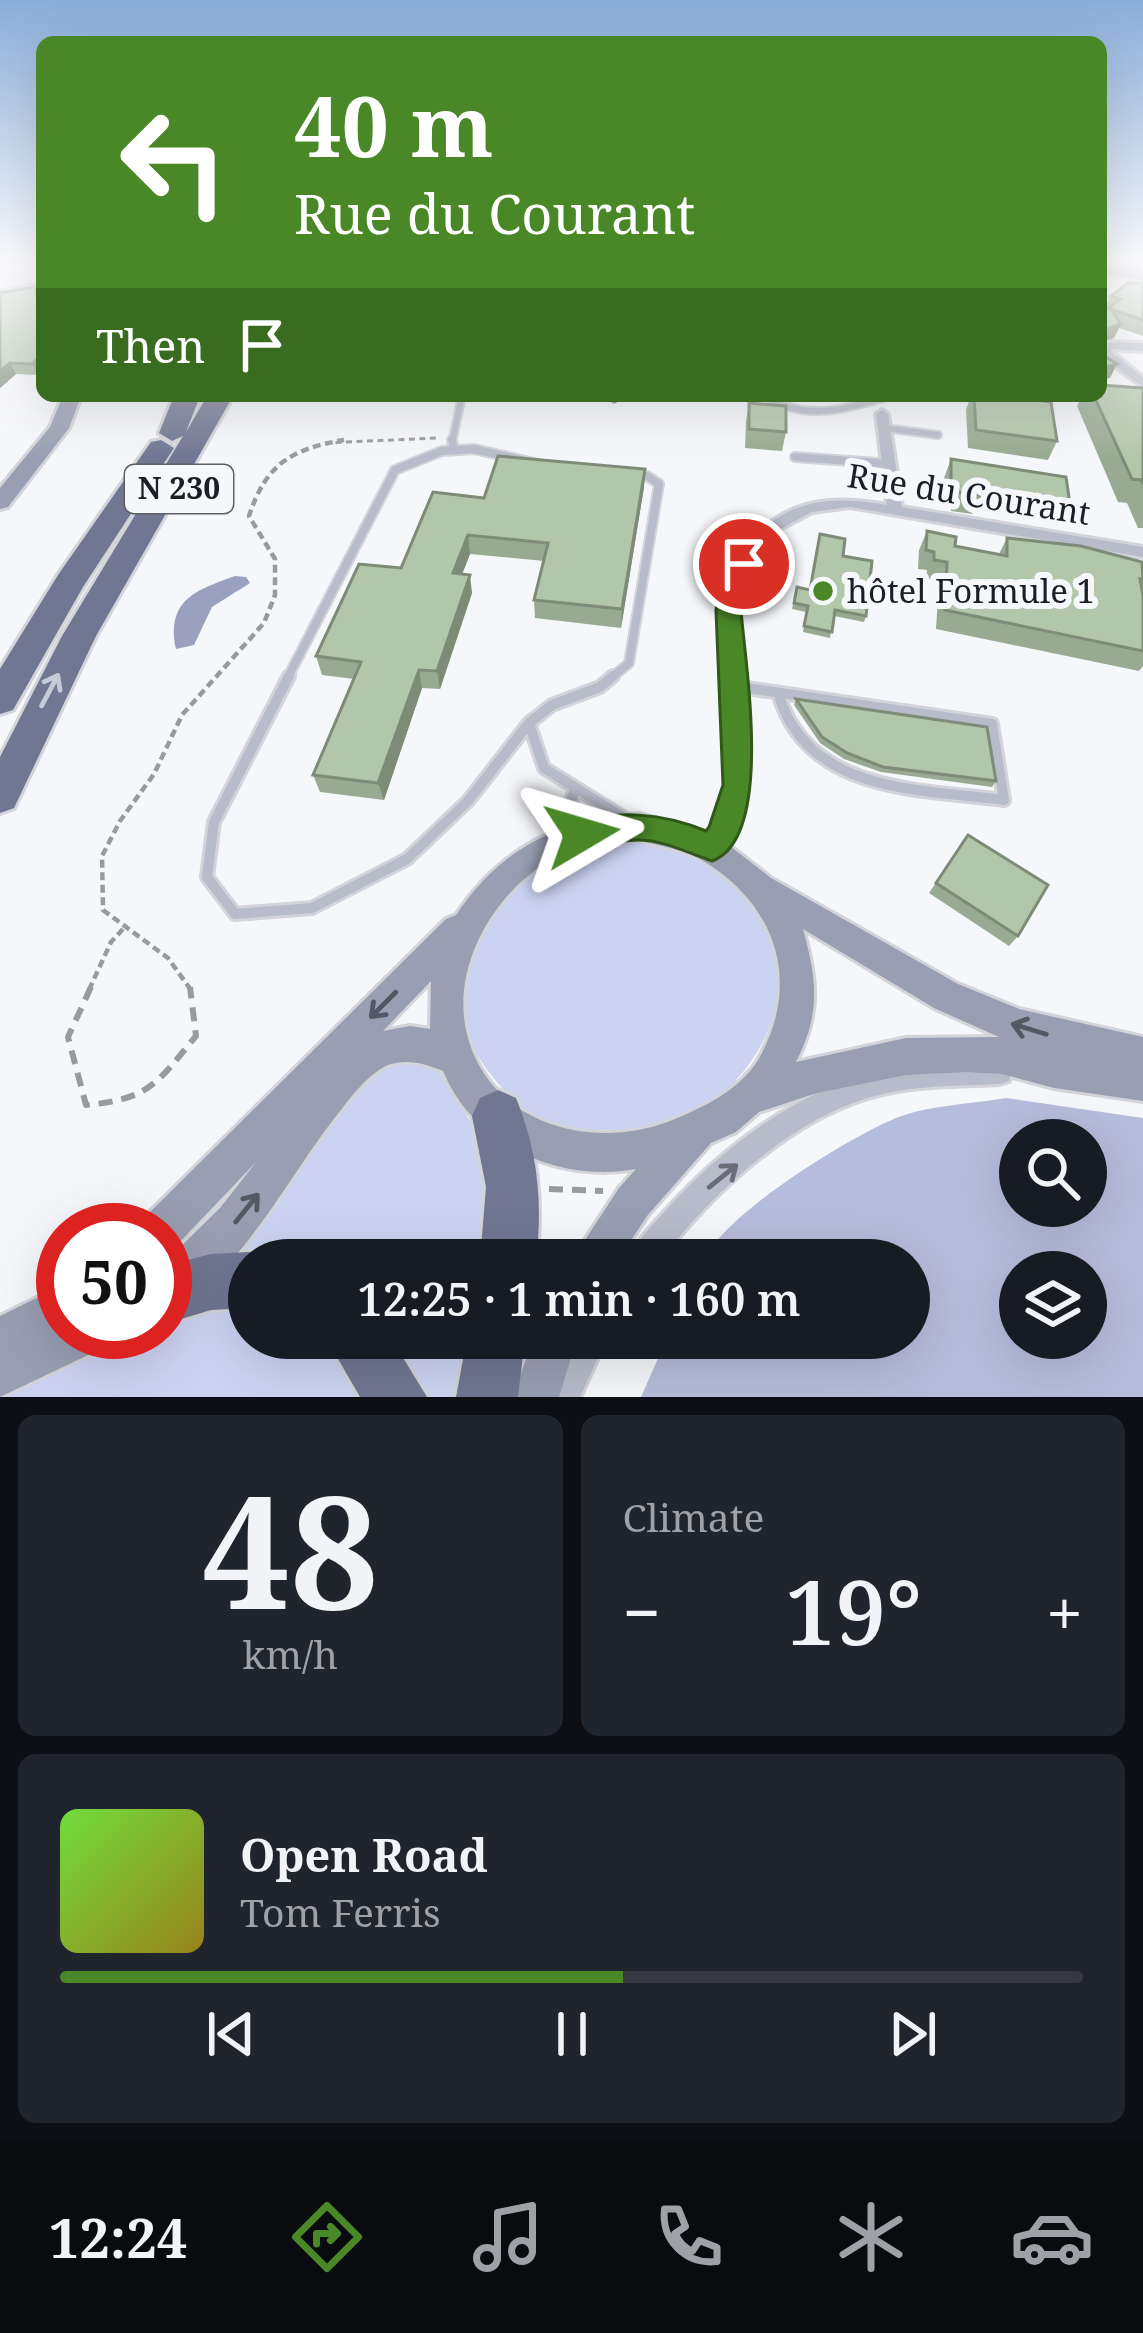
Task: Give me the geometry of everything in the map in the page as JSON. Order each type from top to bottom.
[{"type":"highway","name":"N 230","points":[[172,433],[185,402]]},
{"type":"highway","points":[[0,700],[78,568],[194,402]]},
{"type":"highway","points":[[0,796],[33,721],[216,402]]},
{"type":"highway","name":"N 230","points":[[114,578],[182,486],[233,402]]},
{"type":"highway","points":[[498,1115],[515,1187],[510,1239]]},
{"type":"highway","points":[[192,1287],[228,1281]]},
{"type":"highway","points":[[370,1359],[396,1397]]},
{"type":"highway","points":[[488,1397],[493,1359]]},
{"type":"main road","points":[[0,502],[58,428],[69,402]]},
{"type":"main road","points":[[189,1203],[466,923],[514,868],[547,846],[582,834],[639,827],[683,835],[712,848],[761,885],[946,996],[1018,1027],[1143,1055]]},
{"type":"main road","points":[[756,1096],[780,1065],[794,1034],[801,999],[800,962],[794,944],[761,885]]},
{"type":"main road","points":[[466,923],[445,989],[454,1057],[470,1086],[498,1115],[526,1138],[579,1153],[629,1152],[696,1136]]},
{"type":"main road","points":[[192,1266],[237,1220],[341,1081],[369,1056],[413,1043],[430,1044],[454,1057]]},
{"type":"main road","points":[[607,1239],[633,1202],[696,1136],[756,1096],[812,1073],[883,1059],[1000,1055],[1143,1082]]},
{"type":"main road","points":[[0,1340],[36,1321]]},
{"type":"main road","points":[[0,1375],[36,1357]]},
{"type":"main road","points":[[536,1397],[548,1359]]},
{"type":"street","points":[[1107,348],[1143,347]]},
{"type":"street","points":[[1107,356],[1142,387]]},
{"type":"street","points":[[883,421],[896,509]]},
{"type":"street","name":"Rue du Courant","points":[[712,848],[729,822],[738,785],[731,589],[744,564],[790,513],[823,503],[896,509],[1143,552]]},
{"type":"street","points":[[662,1239],[707,1189],[770,1138],[852,1091],[939,1074],[1045,1067]]},
{"type":"street","points":[[564,1397],[582,1359]]},
{"type":"lane","points":[[453,444],[461,402]]},
{"type":"lane","points":[[772,402],[822,412],[871,402]]},
{"type":"lane","points":[[868,403],[883,421],[938,434]]},
{"type":"lane","points":[[453,444],[572,472],[646,476],[659,484],[629,663],[600,687],[552,705],[529,723],[468,801],[407,859],[312,908],[235,914],[207,877],[214,822],[395,470],[453,444]]},
{"type":"lane","points":[[795,457],[891,464]]},
{"type":"lane","points":[[733,686],[992,724],[1004,800],[884,782],[841,770],[809,750],[788,726],[778,693]]},
{"type":"lane","points":[[529,723],[544,768],[574,791],[639,827]]},
{"type":"lane","points":[[547,846],[567,820],[574,791]]},
{"type":"path","points":[[123,929],[111,942],[68,1036],[86,1106],[132,1101],[167,1071],[196,1036],[194,994],[172,960],[123,929],[103,910],[102,856],[154,774],[182,715],[264,623],[275,595],[275,559],[249,516],[252,498],[264,477],[302,448],[328,439],[453,444]]},
{"type":"path","points":[[515,1187],[622,1191],[633,1202]]},
{"type":"shaded area","points":[[235,576],[246,577],[250,583],[212,607],[194,645],[176,649],[176,618],[187,599]]},
{"type":"shaded area","points":[[630,840],[692,854],[730,879],[753,903],[769,930],[778,959],[779,989],[773,1019],[759,1049],[716,1103],[664,1129],[626,1137],[588,1137],[532,1115],[489,1073],[468,1034],[465,977],[487,923],[527,879],[570,854]]},
{"type":"shaded area","points":[[418,1056],[439,1070],[499,1169],[494,1239],[237,1239],[379,1061]]},
{"type":"shaded area","points":[[1006,1098],[1143,1118],[1143,1397],[641,1397],[658,1359],[930,1359],[930,1239],[719,1239],[761,1200],[848,1142],[896,1118]]},
{"type":"shaded area","points":[[228,1302],[228,1359],[343,1359],[375,1397],[0,1397],[0,1388],[59,1359],[192,1359],[192,1307]]},
{"type":"shaded area","points":[[391,1359],[480,1359],[474,1397],[411,1397]]},
{"type":"building","points":[[0,328],[36,328],[36,360],[10,363],[0,371]]},
{"type":"building","points":[[1107,385],[1143,388],[1143,484],[1132,479],[1097,402],[1107,402]]},
{"type":"building","points":[[974,402],[1051,402],[1057,441],[976,430]]},
{"type":"building","points":[[749,403],[786,406],[786,432],[749,429]]},
{"type":"building","points":[[498,456],[645,469],[622,609],[534,600],[548,543],[468,535],[453,573],[470,575],[437,671],[419,670],[378,783],[313,775],[361,662],[316,656],[359,564],[401,568],[433,492],[484,498]]},
{"type":"building","points":[[951,459],[1066,477],[1070,504],[980,490],[980,495],[958,492],[959,486],[951,485]]},
{"type":"building","points":[[927,531],[956,537],[955,546],[1007,556],[1007,538],[1081,546],[1142,562],[1143,651],[945,610],[947,562],[934,560],[934,552],[926,550]]},
{"type":"building","name":"hôtel Formule 1","points":[[820,534],[845,539],[843,556],[872,561],[866,616],[835,610],[832,632],[804,626],[808,606],[794,603],[797,587],[810,590]]},
{"type":"building","points":[[796,699],[987,727],[996,781],[883,767],[847,753],[822,737]]},
{"type":"building","points":[[968,835],[1048,885],[1018,936],[936,883]]},
{"type":"place","name":"hôtel Formule 1","points":[[823,591]]},
{"type":"route","points":[[582,834],[658,829],[712,848],[729,822],[738,785],[728,610],[731,589],[744,564]]}]
